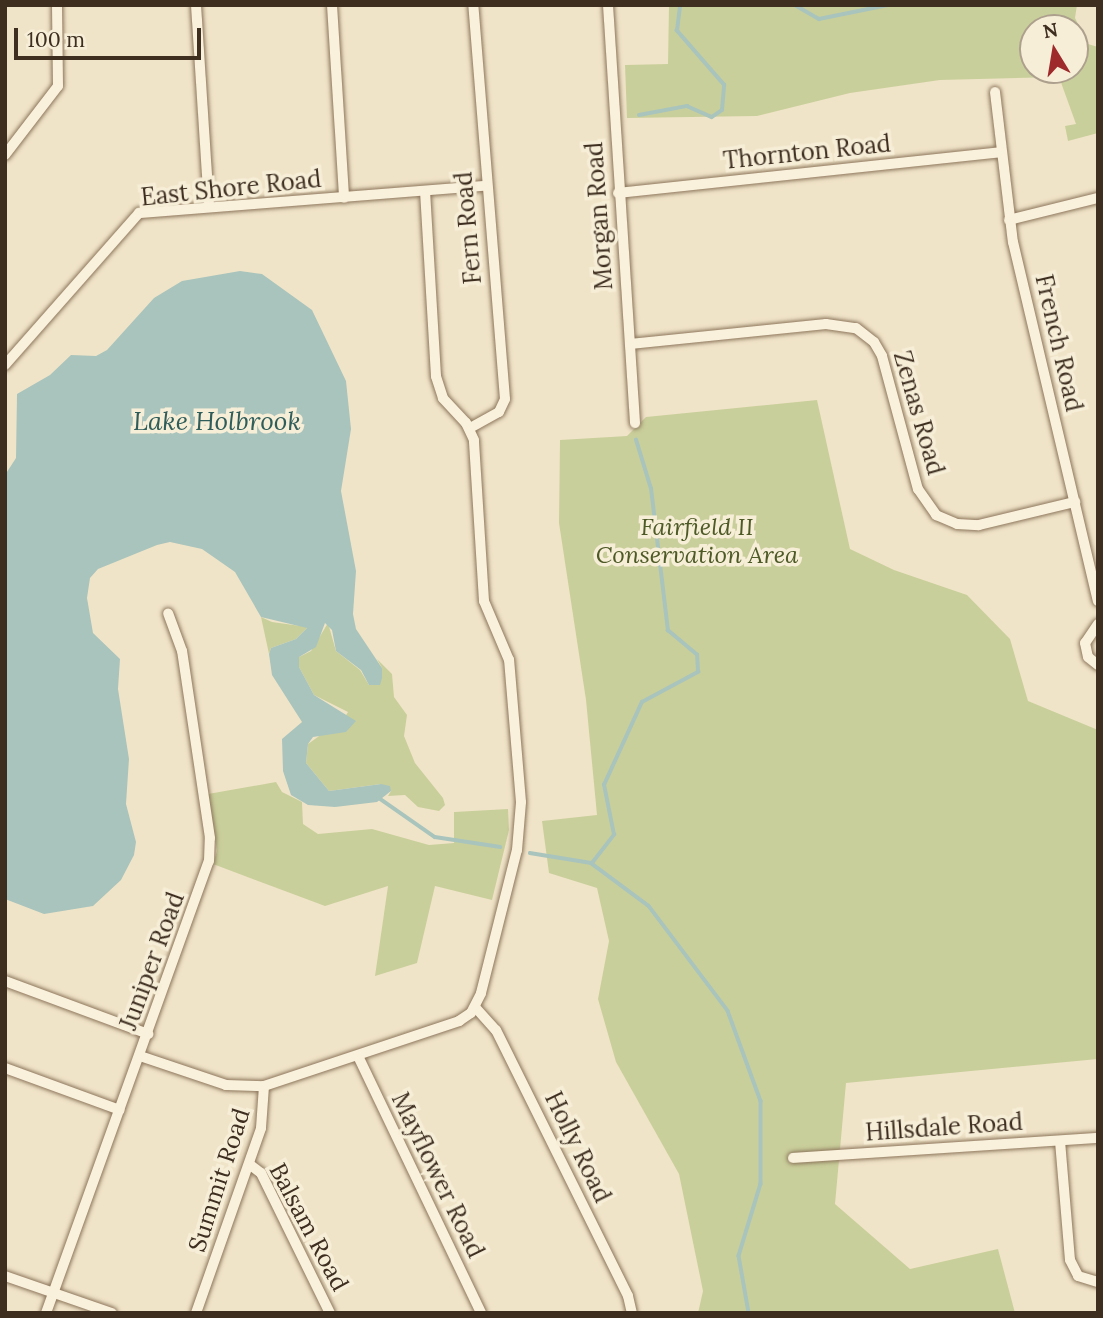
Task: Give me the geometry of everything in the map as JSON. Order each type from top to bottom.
[{"type":"street","points":[[5,155],[58,86],[57,5]]},
{"type":"street","points":[[196,5],[209,206]]},
{"type":"street","points":[[332,5],[344,198]]},
{"type":"street","name":"Fern Road","points":[[470,428],[499,412],[505,399],[485,186],[473,5]]},
{"type":"street","name":"Morgan Road","points":[[608,5],[618,193],[635,423]]},
{"type":"street","name":"French Road","points":[[995,92],[1009,220],[1098,601]]},
{"type":"street","name":"Thornton Road","points":[[618,193],[1000,152]]},
{"type":"street","name":"East Shore Road","points":[[5,365],[135,215],[209,206],[425,193],[485,186]]},
{"type":"street","points":[[425,193],[436,376],[443,398],[470,428],[484,601],[509,660],[521,811],[517,850],[475,1007]]},
{"type":"street","points":[[1009,220],[1098,198]]},
{"type":"street","name":"Zenas Road","points":[[630,344],[826,324],[856,328],[874,342],[882,356],[915,481],[936,515],[957,524],[979,525],[1075,502]]},
{"type":"street","name":"Juniper Road","points":[[46,1313],[148,1034],[210,854],[182,651],[169,613]]},
{"type":"street","points":[[1098,624],[1084,643],[1088,657],[1098,665]]},
{"type":"street","points":[[5,981],[148,1034]]},
{"type":"street","name":"Summit Road","points":[[196,1313],[264,1118],[264,1086],[459,1021],[475,1007]]},
{"type":"street","name":"Holly Road","points":[[475,1007],[496,1030],[628,1296],[632,1313]]},
{"type":"street","points":[[140,1056],[226,1085],[264,1086]]},
{"type":"street","name":"Mayflower Road","points":[[358,1056],[481,1313]]},
{"type":"street","points":[[5,1068],[120,1110]]},
{"type":"street","name":"Hillsdale Road","points":[[793,1158],[1098,1138]]},
{"type":"street","points":[[1060,1141],[1070,1260],[1078,1276],[1098,1282]]},
{"type":"street","name":"Balsam Road","points":[[248,1164],[261,1173],[330,1313]]},
{"type":"street","points":[[5,1276],[112,1313]]},
{"type":"green space","points":[[669,5],[1077,5],[1076,14],[1019,14],[1019,78],[940,80],[850,93],[757,116],[627,118],[625,65],[668,64]]},
{"type":"green space","points":[[1089,44],[1098,47],[1098,133],[1068,141],[1065,126],[1076,124],[1062,84],[1089,84]]},
{"type":"green space","name":"Fairfield II Conservation Area","points":[[817,400],[850,549],[894,570],[967,595],[1010,639],[1028,701],[1098,730],[1098,1059],[846,1083],[835,1204],[910,1269],[998,1249],[1015,1313],[698,1313],[703,1291],[679,1174],[616,1062],[598,999],[609,941],[597,888],[549,873],[542,821],[597,815],[586,700],[559,523],[560,440],[627,436],[646,417]]},
{"type":"green space","points":[[261,617],[272,622],[308,627],[296,639],[271,648],[269,654]]},
{"type":"green space","points":[[328,623],[336,651],[360,670],[369,685],[382,668],[377,659],[392,674],[394,697],[407,715],[404,736],[415,763],[443,798],[445,805],[439,811],[418,807],[405,795],[388,796],[391,791],[381,784],[329,791],[306,763],[308,744],[322,734],[335,733],[348,712],[314,695],[299,667],[299,657],[311,651]]},
{"type":"green space","points":[[276,782],[282,792],[302,802],[303,824],[318,834],[372,829],[429,845],[454,843],[454,812],[508,809],[509,830],[492,900],[435,886],[417,963],[375,976],[388,886],[325,906],[213,864],[217,851],[208,794]]},
{"type":"water","name":"Lake Holbrook","points":[[240,271],[262,274],[312,310],[346,381],[351,429],[341,491],[356,571],[353,614],[356,629],[382,668],[382,678],[380,685],[369,685],[361,670],[336,651],[332,630],[325,623],[316,647],[299,657],[299,667],[314,695],[356,721],[346,732],[313,737],[308,744],[306,763],[329,791],[381,784],[390,786],[391,791],[377,802],[335,807],[308,805],[291,795],[283,771],[282,739],[302,722],[272,675],[269,654],[271,648],[296,639],[307,628],[261,617],[235,572],[202,549],[170,542],[157,545],[98,569],[90,578],[87,598],[93,633],[120,659],[118,689],[129,759],[126,804],[136,842],[134,855],[121,880],[93,906],[44,914],[5,899],[5,475],[16,458],[17,394],[50,375],[71,355],[96,356],[107,350],[154,298],[182,281]]},
{"type":"waterway","points":[[639,115],[687,106],[712,117],[722,110],[724,85],[677,31],[680,5]]},
{"type":"waterway","points":[[795,5],[819,19],[888,5]]},
{"type":"waterway","points":[[592,863],[614,835],[604,785],[642,702],[698,672],[697,655],[668,631],[651,489],[636,440]]},
{"type":"waterway","points":[[379,798],[435,837],[500,847]]},
{"type":"waterway","points":[[530,853],[591,863],[649,906],[728,1011],[761,1101],[761,1184],[739,1256],[749,1313]]}]
